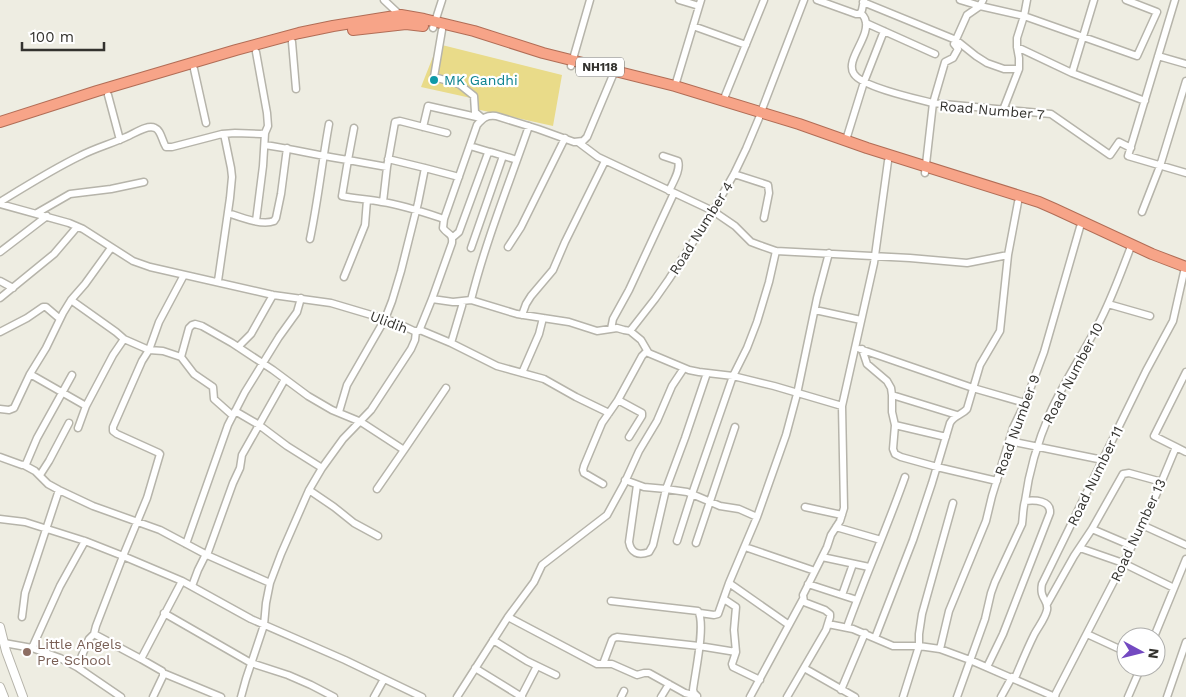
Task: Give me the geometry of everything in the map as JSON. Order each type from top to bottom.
[{"type":"highway","name":"NH118","points":[[0,127],[292,42],[403,19]]},
{"type":"highway","name":"NH118","points":[[0,122],[105,89],[290,36],[333,26],[403,19],[437,26],[464,35],[572,63],[675,86],[723,101],[888,161],[1039,202],[1185,271]]},
{"type":"highway","name":"NH118","points":[[572,63],[846,140],[1060,218],[1170,267],[1185,271]]},
{"type":"street","points":[[384,0],[403,19]]},
{"type":"street","points":[[442,0],[437,26],[434,77],[459,84],[474,96],[475,112],[482,118]]},
{"type":"street","points":[[572,63],[590,0]]},
{"type":"street","points":[[675,86],[700,3],[679,0]]},
{"type":"street","points":[[723,101],[764,0]]},
{"type":"street","name":"Road Number 4","points":[[630,331],[669,280],[734,174],[760,115],[804,0]]},
{"type":"street","points":[[817,0],[854,13],[858,14],[861,12]]},
{"type":"street","points":[[960,0],[981,3],[1024,16],[1137,56],[1157,12],[1126,0]]},
{"type":"street","points":[[1003,110],[1019,69],[1017,38],[1024,16],[1026,0]]},
{"type":"street","points":[[1072,73],[1094,0]]},
{"type":"street","points":[[1175,0],[1128,156],[1186,173]]},
{"type":"street","points":[[861,12],[864,1],[956,40],[987,63],[1004,69],[1019,69]]},
{"type":"street","points":[[861,12],[866,23],[865,33],[852,63],[851,69],[855,76],[870,85],[933,103],[945,62],[953,58],[958,49],[954,44],[967,15],[981,3]]},
{"type":"street","points":[[866,23],[935,54]]},
{"type":"street","points":[[693,26],[746,45]]},
{"type":"street","points":[[846,140],[864,82],[884,31]]},
{"type":"street","points":[[292,42],[296,88]]},
{"type":"street","points":[[1017,47],[1072,73],[1145,101]]},
{"type":"street","points":[[256,52],[268,126],[265,133],[256,221]]},
{"type":"street","points":[[1158,56],[1186,64]]},
{"type":"street","points":[[194,69],[206,123]]},
{"type":"street","points":[[578,142],[583,141],[587,137],[613,76]]},
{"type":"street","points":[[1142,212],[1160,166],[1186,81]]},
{"type":"street","points":[[108,95],[120,140]]},
{"type":"street","name":"Road Number 7","points":[[925,170],[933,103],[1050,114],[1110,155],[1119,142],[1131,148]]},
{"type":"street","points":[[423,127],[428,106],[482,118],[496,116],[578,142],[592,154],[713,211],[735,226],[752,242],[776,251],[910,258],[967,264],[1008,255]]},
{"type":"street","points":[[452,238],[451,234],[443,228],[444,219],[477,126],[482,118]]},
{"type":"street","points":[[383,202],[386,167],[395,122],[400,121],[447,133]]},
{"type":"street","points":[[310,239],[329,124]]},
{"type":"street","points":[[471,300],[487,240],[529,126]]},
{"type":"street","points":[[0,203],[81,155],[144,129],[156,128],[166,147],[224,134],[265,133]]},
{"type":"street","points":[[354,128],[342,196],[416,209],[444,219]]},
{"type":"street","points":[[218,281],[232,176],[224,134]]},
{"type":"street","points":[[508,247],[521,227],[565,138]]},
{"type":"street","points":[[265,145],[386,167]]},
{"type":"street","points":[[470,146],[517,160]]},
{"type":"street","points":[[228,213],[256,221],[271,223],[274,221],[281,194],[287,148]]},
{"type":"street","name":"Ulidih","points":[[0,203],[69,223],[133,261],[150,267],[273,295],[331,303],[418,331],[432,299],[452,243],[452,238],[459,232],[487,155],[490,152]]},
{"type":"street","points":[[471,248],[504,156]]},
{"type":"street","points":[[611,329],[614,316],[632,282],[672,192],[679,169],[678,162],[663,156]]},
{"type":"street","points":[[388,159],[459,177]]},
{"type":"street","points":[[522,315],[531,296],[553,270],[606,161]]},
{"type":"street","points":[[750,697],[803,599],[814,571],[842,515],[844,500],[842,406],[858,348],[861,320],[875,256],[888,161]]},
{"type":"street","points":[[339,412],[347,385],[385,319],[392,301],[416,209],[424,168]]},
{"type":"street","points":[[734,174],[768,185],[769,193],[764,218]]},
{"type":"street","points":[[37,213],[65,195],[111,189],[144,182]]},
{"type":"street","points":[[344,277],[365,225],[367,200]]},
{"type":"street","points":[[875,638],[913,540],[950,423],[952,419],[967,409],[980,365],[1000,331],[1008,255],[1018,202]]},
{"type":"street","points":[[0,252],[47,216]]},
{"type":"street","points":[[0,298],[54,254],[77,227]]},
{"type":"street","name":"Road Number 9","points":[[940,649],[946,620],[986,521],[1013,428],[1025,403],[1044,352],[1080,227]]},
{"type":"street","points":[[0,409],[12,410],[14,408],[30,374],[71,300],[111,248]]},
{"type":"street","name":"Road Number 10","points":[[957,697],[985,619],[994,582],[1022,524],[1029,474],[1050,412],[1101,320],[1130,249]]},
{"type":"street","points":[[677,541],[733,376],[747,348],[756,322],[769,282],[776,251]]},
{"type":"street","points":[[611,601],[695,610],[700,614],[718,614],[758,517],[786,435],[829,253]]},
{"type":"street","name":"Road Number 11","points":[[1001,697],[1014,678],[1046,612],[1047,604],[1040,591],[1042,584],[1173,321],[1185,271]]},
{"type":"street","points":[[77,667],[89,639],[94,634],[149,492],[160,454],[116,434],[112,428],[159,322],[184,275]]},
{"type":"street","points":[[0,281],[13,288]]},
{"type":"street","points":[[238,348],[250,334],[273,295]]},
{"type":"street","points":[[186,544],[210,472],[234,413],[279,337],[297,312],[301,298]]},
{"type":"street","points":[[432,299],[453,302],[471,300],[522,315],[569,322],[598,331],[617,328],[630,331],[641,340],[648,352],[684,368],[733,376],[842,406]]},
{"type":"street","points":[[71,300],[124,338],[148,350],[163,351],[181,357],[194,374],[213,387],[214,399],[216,401],[234,413],[259,425],[287,446],[322,468]]},
{"type":"street","points":[[451,343],[463,301]]},
{"type":"street","points":[[1108,304],[1150,316]]},
{"type":"street","points":[[0,332],[27,318],[43,306],[60,319]]},
{"type":"street","points":[[815,310],[861,320]]},
{"type":"street","points":[[522,373],[539,334],[543,318]]},
{"type":"street","points":[[181,357],[189,328],[195,324],[202,326],[263,364],[308,396],[361,422],[404,450]]},
{"type":"street","points":[[242,697],[264,625],[270,583],[309,490],[343,438],[371,410],[403,362],[416,340],[418,331],[451,343],[497,366],[544,379],[609,413]]},
{"type":"street","points":[[78,428],[86,406],[124,338]]},
{"type":"street","points":[[858,348],[973,388],[1025,403]]},
{"type":"street","points":[[858,348],[867,364],[887,381],[891,388],[895,425],[893,447],[895,454],[937,467],[997,481]]},
{"type":"street","points":[[603,484],[586,476],[583,470],[599,428],[618,400],[644,352],[648,352]]},
{"type":"street","points":[[457,697],[508,617],[534,582],[542,564],[607,514],[639,451],[657,421],[672,386],[684,368]]},
{"type":"street","points":[[1186,372],[1154,436],[1186,452]]},
{"type":"street","points":[[636,485],[629,542],[630,548],[640,554],[648,552],[653,545],[666,489],[706,373]]},
{"type":"street","points":[[30,374],[86,406]]},
{"type":"street","points":[[24,465],[72,375]]},
{"type":"street","points":[[192,586],[198,570],[207,555],[232,483],[240,468],[242,455],[285,379]]},
{"type":"street","points":[[377,489],[446,388]]},
{"type":"street","points":[[892,395],[957,415]]},
{"type":"street","points":[[618,400],[642,413],[629,437]]},
{"type":"street","points":[[40,475],[69,423]]},
{"type":"street","points":[[895,425],[946,437]]},
{"type":"street","points":[[696,543],[735,427]]},
{"type":"street","points":[[1009,441],[1103,460]]},
{"type":"street","name":"Road Number 13","points":[[1052,696],[1087,634],[1132,546],[1176,447]]},
{"type":"street","points":[[0,457],[24,465],[40,475],[48,484],[93,506],[160,530],[207,555],[270,583]]},
{"type":"street","points":[[1047,604],[1123,474],[1129,473],[1162,482]]},
{"type":"street","points":[[847,628],[905,478]]},
{"type":"street","points":[[625,480],[636,485],[692,494],[709,502],[744,511],[758,517]]},
{"type":"street","points":[[22,617],[24,593],[59,490]]},
{"type":"street","points":[[309,490],[354,523],[378,536]]},
{"type":"street","points":[[987,667],[1003,634],[1050,513],[1048,504],[1044,502],[1025,501]]},
{"type":"street","points":[[902,697],[919,646],[922,614],[953,503]]},
{"type":"street","points":[[806,507],[842,515]]},
{"type":"street","points":[[0,519],[19,521],[86,541],[182,580],[245,616],[345,660],[422,697]]},
{"type":"street","points":[[1142,525],[1186,545]]},
{"type":"street","points":[[836,527],[881,540]]},
{"type":"street","points":[[1092,529],[1132,546]]},
{"type":"street","points":[[32,648],[60,586],[86,541]]},
{"type":"street","points":[[745,547],[814,571]]},
{"type":"street","points":[[1080,548],[1123,563],[1174,588]]},
{"type":"street","points":[[822,556],[869,567]]},
{"type":"street","points":[[1158,627],[1186,559]]},
{"type":"street","points":[[842,595],[854,564]]},
{"type":"street","points":[[141,659],[182,580]]},
{"type":"street","points":[[730,583],[789,625]]},
{"type":"street","points":[[808,584],[857,600]]},
{"type":"street","points":[[724,599],[736,607],[734,630],[736,652],[732,664],[733,667],[760,680]]},
{"type":"street","points":[[787,697],[828,624],[830,617],[830,614],[825,610],[807,604],[803,599]]},
{"type":"street","points":[[164,613],[252,663],[288,675],[334,697]]},
{"type":"street","points":[[697,696],[694,690],[700,639],[700,614]]},
{"type":"street","points":[[508,617],[597,664],[612,664],[637,674],[649,673],[686,693],[697,696]]},
{"type":"street","points":[[828,624],[865,633],[893,646],[919,646],[940,649],[1014,678],[1052,696]]},
{"type":"street","points":[[0,627],[23,697]]},
{"type":"street","points":[[841,690],[865,633]]},
{"type":"street","points":[[94,634],[163,673],[221,697]]},
{"type":"street","points":[[1087,634],[1116,647]]},
{"type":"street","points":[[603,664],[612,640],[617,637],[736,652]]},
{"type":"street","points":[[493,640],[536,666],[556,675]]},
{"type":"street","points":[[1167,697],[1184,654],[1186,642]]},
{"type":"street","points":[[4,643],[32,648],[60,658],[77,667],[121,697]]},
{"type":"street","points":[[475,668],[522,697],[536,666]]},
{"type":"street","points":[[804,668],[855,697]]},
{"type":"street","points":[[153,697],[163,673]]},
{"type":"street","points":[[1128,697],[1137,677]]},
{"type":"street","points":[[374,697],[384,679]]},
{"type":"street","points":[[661,697],[669,684]]},
{"type":"street","points":[[0,687],[4,697]]},
{"type":"shaded area","points":[[438,44],[562,75],[553,126],[471,108],[471,98],[421,87]]},
{"type":"place","name":"MK Gandhi","points":[[434,80]]},
{"type":"place","name":"Little Angels Pre School","points":[[27,652]]}]
